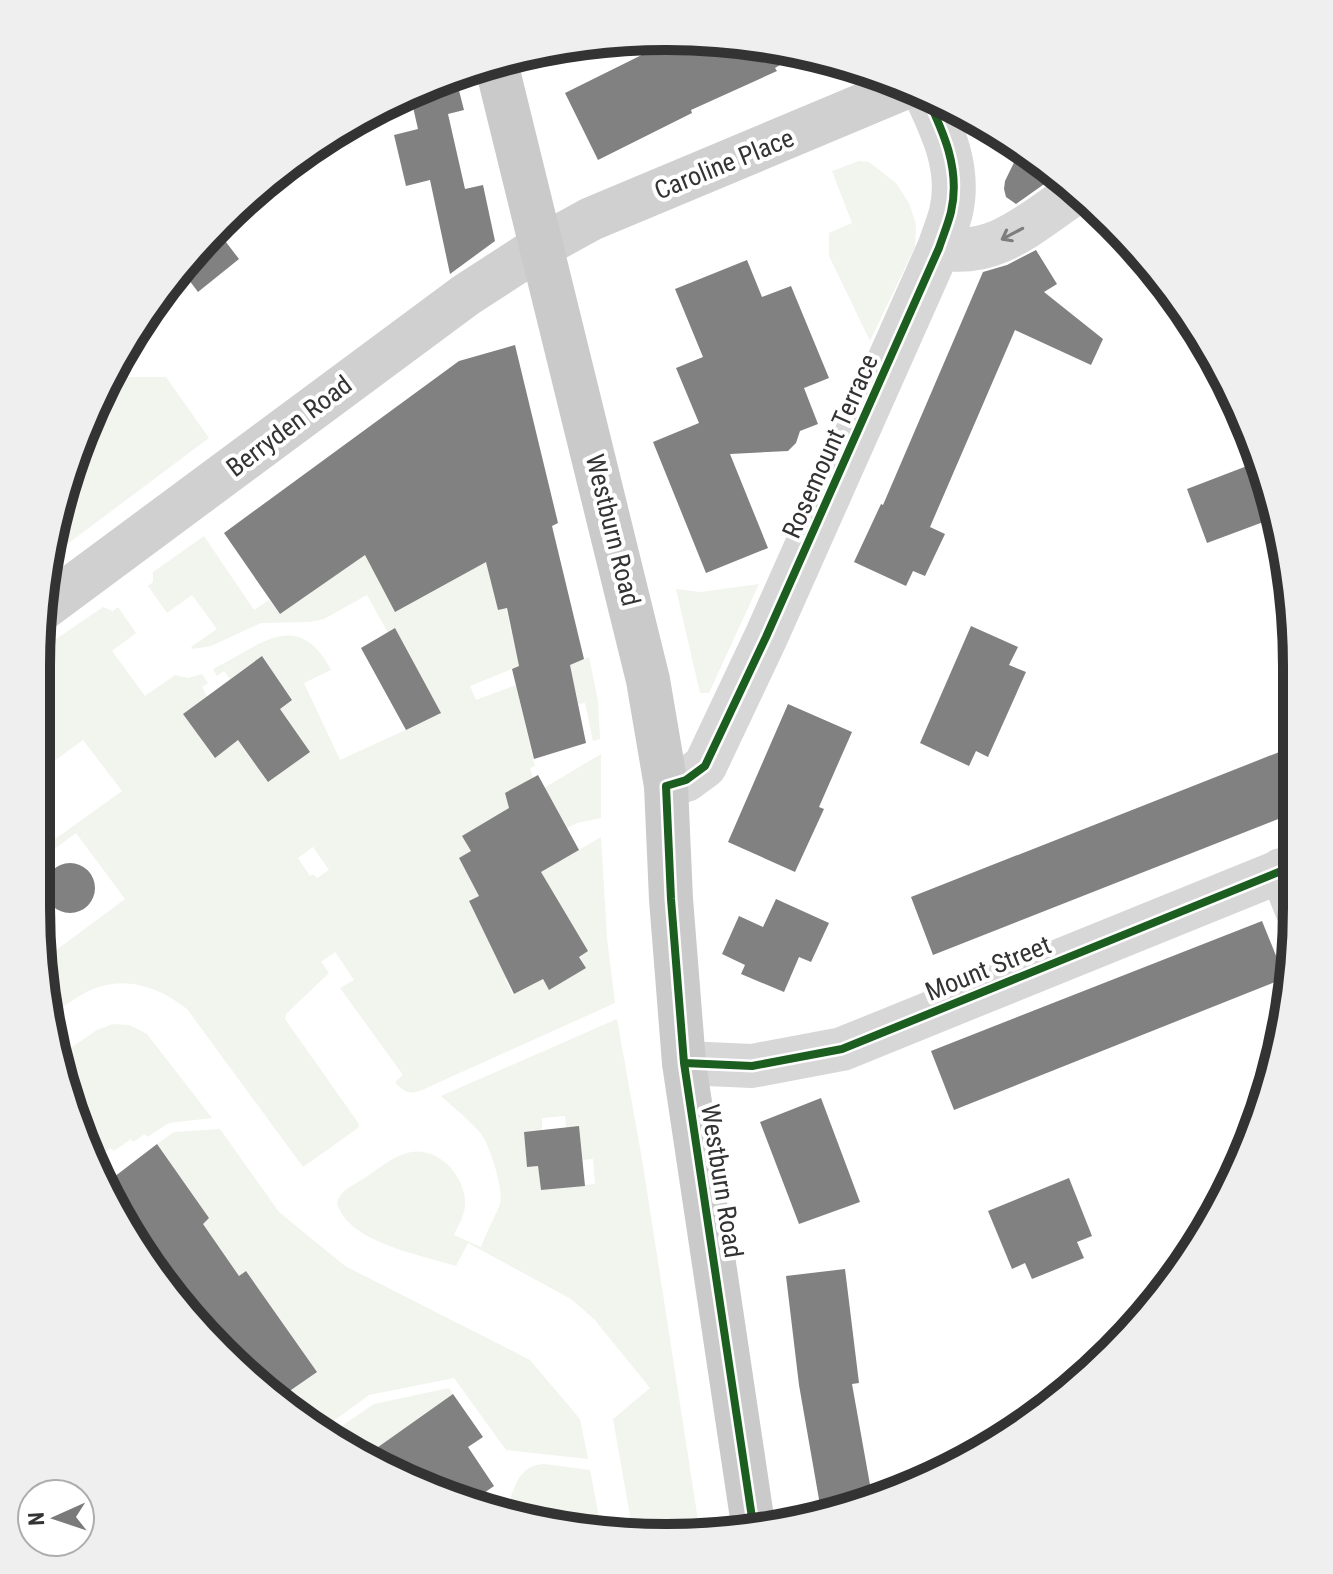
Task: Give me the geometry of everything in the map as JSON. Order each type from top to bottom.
[{"type":"main road","name":"Westburn Road","points":[[499,74],[641,646],[666,786],[684,1063],[752,1518]]},
{"type":"main road","name":"Caroline Place","points":[[540,247],[591,219],[892,93]]},
{"type":"main road","name":"Berryden Road","points":[[54,601],[466,295],[540,247]]},
{"type":"street","name":"Rosemount Terrace","points":[[666,786],[686,780],[705,766],[766,637],[939,248],[951,211],[954,174],[946,140],[933,111]]},
{"type":"street","points":[[939,248],[974,250],[995,243],[1048,215],[1068,199]]},
{"type":"street","name":"Mount Street","points":[[684,1063],[752,1066],[842,1049],[1283,884]]},
{"type":"shaded area","points":[[859,161],[869,162],[896,183],[909,203],[916,224],[915,247],[870,341],[829,256],[829,233],[852,223],[832,171]]},
{"type":"shaded area","points":[[123,377],[166,377],[209,438],[62,548],[83,468]]},
{"type":"shaded area","points":[[204,536],[254,610],[269,600],[280,614],[310,547],[513,546],[494,594],[498,610],[506,608],[519,666],[470,686],[476,700],[516,685],[535,766],[530,768],[533,778],[505,793],[509,808],[471,851],[459,859],[472,882],[490,889],[469,902],[481,926],[522,969],[505,979],[513,995],[542,979],[549,989],[585,967],[541,872],[601,837],[607,938],[615,1003],[422,1090],[410,1092],[395,1082],[403,1075],[340,988],[354,980],[335,952],[321,962],[329,973],[286,1014],[285,1019],[359,1124],[358,1128],[303,1167],[187,1009],[177,1002],[143,986],[118,983],[93,989],[59,1009],[52,954],[125,899],[76,833],[50,852],[50,843],[122,791],[83,740],[50,764],[51,643],[103,607],[113,611],[118,607],[136,633],[112,651],[145,696],[175,675],[188,678],[202,674],[208,683],[202,687],[207,696],[184,714],[214,758],[238,740],[268,782],[309,752],[280,709],[292,699],[262,656],[230,679],[224,671],[217,676],[213,669],[276,637],[304,639],[318,650],[331,670],[304,683],[340,760],[440,714],[395,629],[388,633],[367,595],[324,619],[261,623],[211,646],[193,649],[191,647],[217,629],[192,595],[167,613],[148,586],[153,582],[153,572]],"holes":[[[313,847],[329,870],[317,878],[313,874],[310,876],[298,858]]]},
{"type":"shaded area","points":[[759,584],[709,693],[700,693],[676,589],[701,592]]},
{"type":"shaded area","points":[[589,657],[598,701],[600,739],[593,741],[585,703],[578,704],[573,681],[564,667]]},
{"type":"shaded area","points":[[601,754],[601,818],[577,823],[562,831],[539,791]]},
{"type":"shaded area","points":[[617,1019],[698,1523],[631,1523],[613,1419],[650,1388],[594,1319],[571,1299],[468,1243],[456,1266],[387,1245],[355,1228],[344,1216],[337,1203],[347,1189],[398,1156],[411,1152],[432,1154],[450,1167],[464,1195],[465,1206],[454,1235],[481,1247],[501,1201],[489,1149],[482,1135],[441,1096]],"holes":[[[565,1116],[566,1128],[582,1160],[593,1159],[595,1184],[541,1190],[538,1166],[527,1167],[524,1133],[542,1131],[542,1118]]]},
{"type":"shaded area","points":[[113,1024],[129,1025],[147,1034],[212,1118],[169,1123],[147,1137],[145,1134],[133,1142],[131,1139],[114,1151],[111,1148],[102,1154],[83,1106],[67,1050],[97,1030]]},
{"type":"shaded area","points":[[220,1129],[279,1212],[345,1266],[530,1360],[580,1419],[588,1459],[506,1450],[454,1378],[369,1395],[332,1422],[336,1427],[291,1397],[286,1393],[316,1371],[246,1271],[239,1276],[203,1224],[209,1218],[157,1144],[174,1132]]},
{"type":"shaded area","points":[[449,1388],[453,1394],[374,1450],[338,1428],[374,1404]]},
{"type":"shaded area","points":[[535,1465],[590,1470],[600,1520],[509,1503],[522,1474]]},
{"type":"building","points":[[651,50],[707,51],[786,62],[775,68],[777,71],[691,110],[692,113],[598,160],[565,93]]},
{"type":"building","points":[[458,87],[464,110],[448,114],[465,189],[483,185],[495,241],[450,274],[430,180],[406,186],[394,135],[418,129],[413,105]]},
{"type":"building","points":[[1016,159],[1048,182],[1016,204],[1006,197],[1005,181]]},
{"type":"building","points":[[223,239],[239,259],[198,292],[188,278]]},
{"type":"building","points":[[1036,250],[1057,284],[1044,292],[1103,339],[1091,365],[1015,330],[930,527],[945,534],[925,576],[913,571],[906,586],[854,562],[883,505],[983,272],[1007,265]]},
{"type":"building","points":[[747,260],[762,297],[791,286],[829,378],[804,388],[818,424],[800,431],[796,443],[788,451],[730,454],[768,548],[706,573],[653,442],[699,423],[676,368],[703,357],[675,289]]},
{"type":"building","points":[[515,345],[558,523],[552,526],[584,659],[570,665],[586,743],[534,759],[512,669],[519,666],[507,608],[498,610],[486,562],[395,612],[365,555],[280,614],[224,533],[459,361]]},
{"type":"building","points":[[1249,465],[1265,521],[1207,543],[1187,489]]},
{"type":"building","points":[[971,626],[1018,647],[1009,665],[1026,672],[988,757],[976,751],[969,766],[920,743]]},
{"type":"building","points":[[395,628],[441,713],[406,730],[361,648]]},
{"type":"building","points":[[262,656],[292,700],[280,709],[310,752],[268,782],[238,740],[215,758],[183,714]]},
{"type":"building","points":[[788,704],[852,732],[819,807],[824,809],[795,872],[728,842]]},
{"type":"building","points":[[1283,751],[1283,817],[933,955],[911,897]]},
{"type":"building","points":[[538,775],[579,850],[541,872],[588,951],[579,957],[586,968],[549,990],[543,979],[514,994],[469,901],[479,896],[459,858],[471,851],[462,836],[509,808],[505,793]]},
{"type":"building","points":[[61,865],[79,865],[93,879],[93,897],[79,911],[61,911],[50,901],[50,875]]},
{"type":"building","points":[[776,899],[829,923],[811,962],[799,957],[784,992],[741,974],[745,965],[722,954],[739,916],[763,927]]},
{"type":"building","points":[[1262,921],[1280,966],[1279,980],[954,1110],[931,1051]]},
{"type":"building","points":[[821,1098],[860,1202],[799,1224],[760,1122]]},
{"type":"building","points":[[579,1126],[585,1186],[541,1190],[538,1166],[527,1167],[524,1132]]},
{"type":"building","points":[[157,1144],[209,1218],[203,1224],[239,1276],[246,1271],[317,1372],[286,1393],[260,1371],[177,1283],[133,1216],[113,1178]]},
{"type":"building","points":[[1069,1178],[1092,1236],[1077,1242],[1084,1258],[1032,1279],[1025,1263],[1012,1269],[988,1211]]},
{"type":"building","points":[[845,1269],[859,1383],[852,1384],[871,1489],[820,1504],[799,1385],[786,1276]]},
{"type":"building","points":[[453,1394],[483,1437],[468,1447],[494,1486],[481,1495],[431,1477],[374,1450]]},
{"type":"cycle path","points":[[752,1518],[684,1063],[666,786],[686,780],[705,766],[766,637],[939,248],[951,212],[954,181],[944,136],[933,111]]},
{"type":"cycle path","points":[[684,1063],[752,1066],[842,1049],[1283,870]]}]
